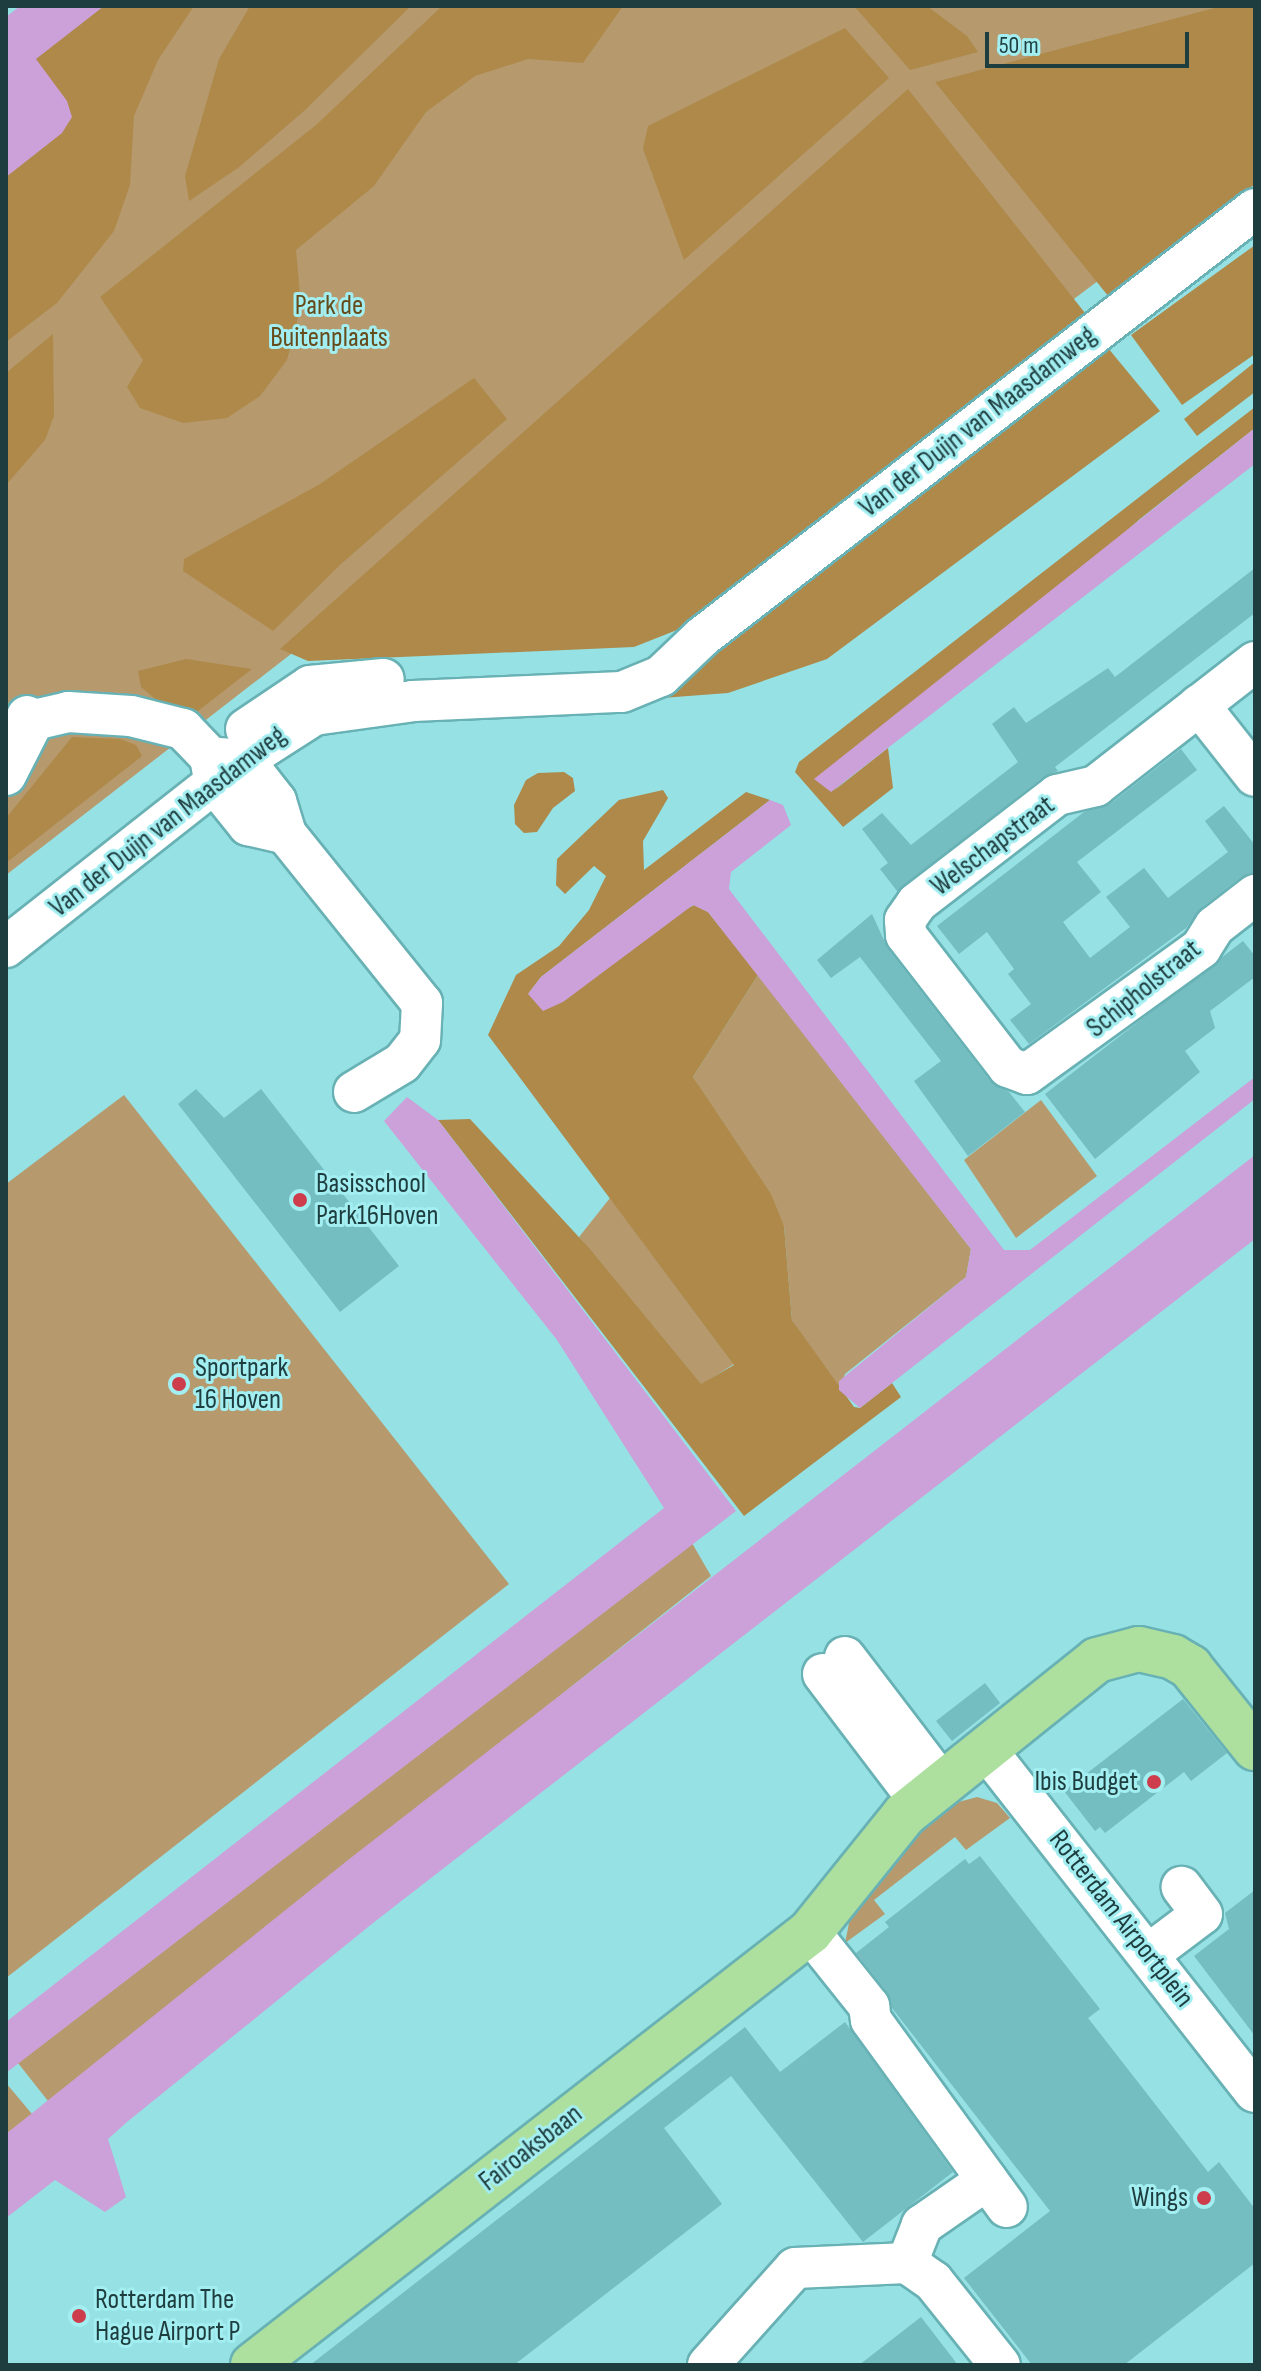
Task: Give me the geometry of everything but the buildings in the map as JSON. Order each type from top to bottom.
[{"type":"main road","points":[[810,1932],[866,1858],[930,1792],[1097,1660],[1139,1649],[1190,1667],[1255,1748]]},
{"type":"main road","name":"Fairoaksbaan","points":[[253,2365],[810,1932]]},
{"type":"street","name":"Van der Duijn van Maasdamweg","points":[[6,947],[223,767],[279,703],[310,686],[617,667],[702,637],[1255,209]]},
{"type":"street","name":"Welschapstraat","points":[[1027,1074],[1008,1067],[906,935],[905,920],[917,903],[1057,795],[1096,786],[1255,662]]},
{"type":"street","points":[[1199,705],[1255,776]]},
{"type":"street","name":"Van der Duijn van Maasdamweg","points":[[6,775],[15,719],[68,712],[163,720],[183,729],[223,767]]},
{"type":"street","name":"Van der Duijn van Maasdamweg","points":[[6,916],[223,767]]},
{"type":"street","points":[[223,767],[248,825],[286,834],[422,1003],[420,1040],[402,1063],[354,1092]]},
{"type":"street","name":"Schipholstraat","points":[[1027,1074],[1201,948],[1215,926],[1255,895]]},
{"type":"street","points":[[834,1666],[930,1792]]},
{"type":"street","name":"Rotterdam Airportplein","points":[[985,1748],[1255,2092]]},
{"type":"street","points":[[1149,1954],[1202,1914],[1182,1887]]},
{"type":"street","points":[[810,1932],[869,2006],[871,2020],[997,2194],[922,2225],[907,2263]]},
{"type":"street","points":[[708,2365],[795,2268],[907,2263],[933,2281],[1000,2365]]},
{"type":"green space","name":"Park de Buitenplaats","points":[[57,6],[1255,6],[1255,163],[633,630],[309,640],[6,875],[6,48]]},
{"type":"green space","points":[[758,975],[971,1249],[966,1277],[845,1374],[839,1390],[792,1320],[784,1226],[693,1077]]},
{"type":"green space","name":"Sportpark 16 Hoven","points":[[124,1095],[509,1584],[6,1978],[6,1184]]},
{"type":"green space","points":[[1041,1100],[1097,1176],[1016,1238],[964,1160]]},
{"type":"green space","points":[[610,1198],[734,1364],[701,1385],[579,1237]]},
{"type":"green space","points":[[692,1543],[711,1576],[48,2101],[18,2063]]},
{"type":"green space","points":[[977,1797],[997,1803],[1010,1818],[966,1850],[955,1837],[874,1900],[885,1914],[845,1943],[852,1908],[925,1825],[951,1804]]},
{"type":"green space","points":[[6,2083],[32,2114],[6,2134]]},
{"type":"shaded area","points":[[20,6],[104,6],[36,59],[67,101],[72,117],[62,133],[6,177],[6,17]]},
{"type":"shaded area","points":[[104,6],[194,6],[158,60],[134,116],[130,185],[114,231],[57,303],[6,342],[6,177],[62,133],[67,101],[35,59]]},
{"type":"shaded area","points":[[250,6],[411,6],[305,110],[238,168],[189,201],[185,176],[219,59]]},
{"type":"shaded area","points":[[442,6],[623,6],[583,63],[528,59],[475,76],[426,112],[374,186],[296,250],[301,306],[287,360],[260,396],[227,418],[183,423],[140,408],[127,387],[143,360],[100,297],[316,125]]},
{"type":"shaded area","points":[[854,6],[927,6],[967,36],[978,52],[910,70]]},
{"type":"shaded area","points":[[1222,6],[1255,6],[1255,184],[1109,297],[935,82]]},
{"type":"shaded area","points":[[845,28],[889,78],[684,260],[643,149],[648,126]]},
{"type":"shaded area","points":[[908,89],[1085,313],[682,628],[634,647],[308,661],[280,649]]},
{"type":"shaded area","points":[[1255,245],[1255,354],[1182,405],[1131,335]]},
{"type":"shaded area","points":[[53,334],[54,416],[45,440],[6,485],[6,373]]},
{"type":"shaded area","points":[[1108,348],[1160,411],[827,659],[728,693],[662,698],[713,646]]},
{"type":"shaded area","points":[[1255,362],[1255,392],[1197,436],[1184,419]]},
{"type":"shaded area","points":[[474,378],[507,419],[341,564],[273,631],[183,571],[184,559],[320,484]]},
{"type":"shaded area","points":[[1255,407],[1255,428],[1140,519],[832,792],[888,748],[893,788],[843,827],[795,772],[799,762]]},
{"type":"shaded area","points":[[1255,428],[1255,464],[831,792],[814,779]]},
{"type":"shaded area","points":[[186,659],[252,669],[198,711],[159,702],[141,687],[138,671]]},
{"type":"shaded area","points":[[72,737],[120,739],[136,745],[142,756],[6,863],[6,818]]},
{"type":"shaded area","points":[[564,772],[573,778],[575,791],[553,808],[537,832],[524,833],[515,824],[514,805],[526,780],[538,773]]},
{"type":"shaded area","points":[[663,790],[668,798],[643,841],[644,870],[746,792],[770,800],[541,977],[528,994],[694,905],[708,912],[758,975],[693,1077],[771,1194],[784,1226],[792,1320],[854,1407],[860,1408],[892,1383],[901,1397],[744,1516],[438,1120],[470,1119],[589,1248],[701,1384],[734,1365],[488,1035],[516,975],[559,946],[589,910],[606,876],[594,866],[565,894],[556,885],[557,859],[619,800]]},
{"type":"shaded area","points":[[770,800],[783,805],[791,825],[731,872],[729,889],[1004,1250],[1030,1250],[1255,1077],[1255,1099],[860,1408],[839,1390],[839,1381],[966,1277],[971,1249],[708,912],[693,905],[563,1002],[543,1011],[528,994],[541,977]]},
{"type":"shaded area","points":[[407,1097],[438,1120],[736,1511],[6,2073],[6,2022],[664,1508],[557,1340],[384,1121]]},
{"type":"shaded area","points":[[1255,1155],[1255,1239],[373,1923],[127,2122],[108,2139],[126,2197],[105,2212],[55,2180],[6,2218],[6,2134],[348,1860]]},
{"type":"place","name":"Basisschool Park16Hoven","points":[[300,1200]]},
{"type":"place","name":"Sportpark 16 Hoven","points":[[179,1384]]},
{"type":"place","name":"Ibis Budget","points":[[1154,1782]]},
{"type":"place","name":"Wings","points":[[1204,2198]]},
{"type":"place","name":"Rotterdam The Hague Airport P","points":[[79,2316]]}]
